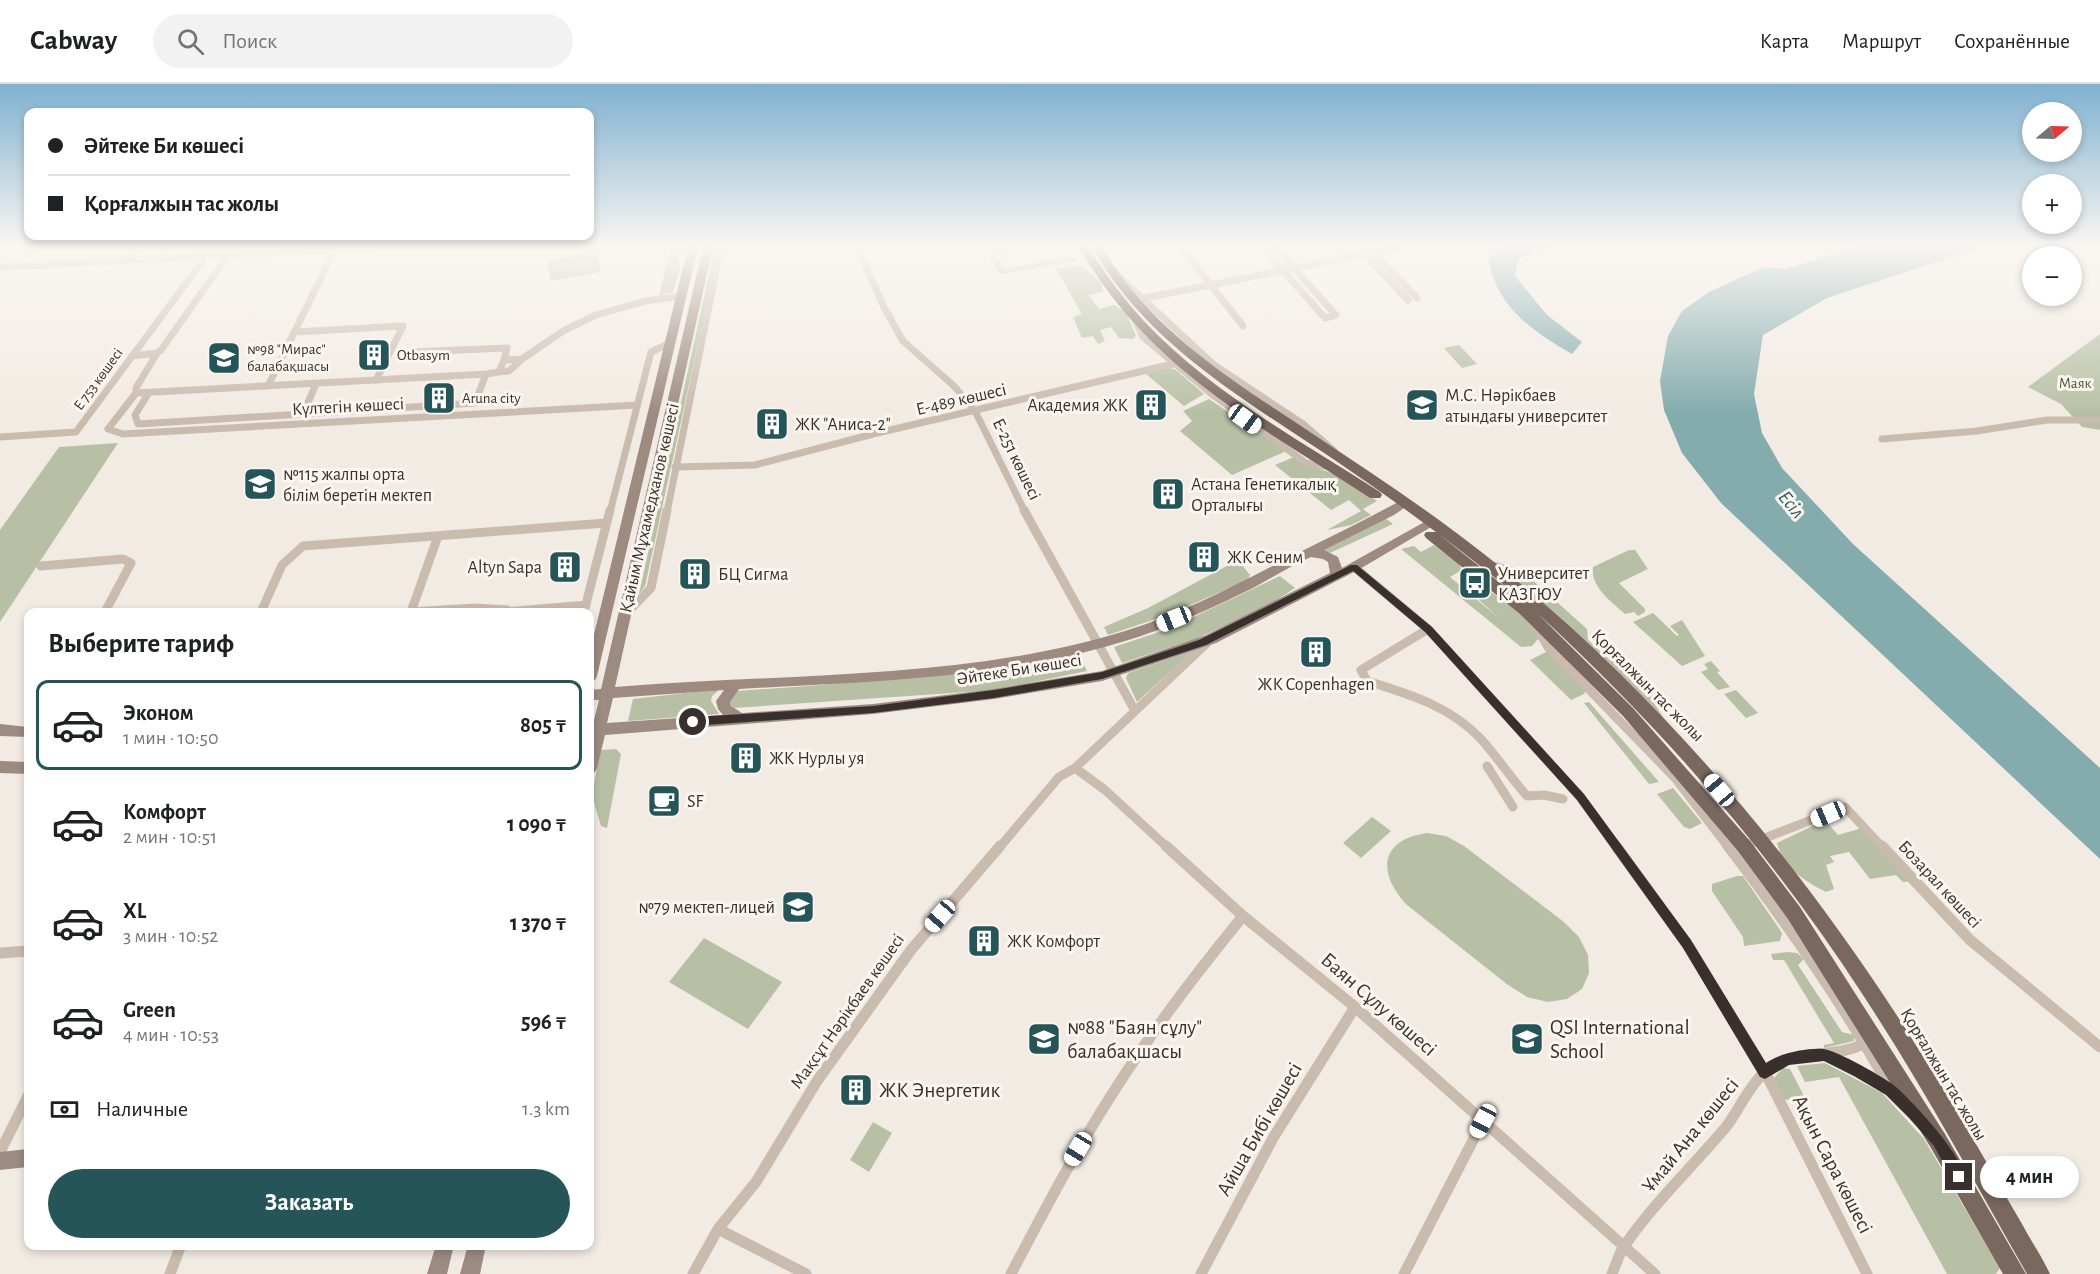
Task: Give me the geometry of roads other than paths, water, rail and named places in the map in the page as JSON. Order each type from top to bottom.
[{"type":"main road","name":"Қорғалжын тас жолы","points":[[1122,303],[1134,317],[1176,356],[1229,397],[1338,464]]},
{"type":"main road","name":"Қорғалжын тас жолы","points":[[1137,303],[1185,350],[1225,381],[1427,526],[1526,610],[1628,712],[1744,846],[1794,913],[1938,1141],[2015,1274]]},
{"type":"main road","name":"Қорғалжын тас жолы","points":[[1427,526],[1477,555],[1535,602],[1627,689],[1683,747],[1762,841],[1811,906],[1905,1044],[2039,1274]]},
{"type":"street","name":"Е 753 көшесі","points":[[0,438],[76,432],[172,303]]},
{"type":"street","points":[[194,303],[157,353],[136,388],[136,393],[508,372],[522,359],[563,331],[596,315],[641,303]]},
{"type":"street","name":"Күлтегін көшесі","points":[[268,386],[310,303]]},
{"type":"street","name":"Қайым Мұхамедханов көшесі","points":[[594,651],[679,303]]},
{"type":"street","name":"Қайым Мұхамедханов көшесі","points":[[594,730],[608,694],[695,303]]},
{"type":"street","points":[[625,615],[651,588],[710,303]]},
{"type":"street","name":"Е-251 көшесі","points":[[882,303],[903,341],[954,386],[975,411],[1026,514],[1134,709]]},
{"type":"street","points":[[1149,303],[1198,352],[1234,380],[1315,430],[1338,464]]},
{"type":"street","points":[[1225,303],[1244,326]]},
{"type":"street","points":[[1311,303],[1324,318],[1336,315],[1325,303]]},
{"type":"street","points":[[1134,317],[1143,337],[1173,364],[1306,463],[1338,464]]},
{"type":"street","points":[[296,332],[403,326],[376,380]]},
{"type":"street","points":[[585,608],[651,352],[670,343]]},
{"type":"street","points":[[412,352],[507,348],[499,372]]},
{"type":"street","points":[[132,356],[157,353]]},
{"type":"street","points":[[504,360],[522,359]]},
{"type":"street","name":"Е-489 көшесі","points":[[675,466],[755,465],[873,434],[1173,364]]},
{"type":"street","points":[[148,394],[135,415],[138,424],[475,403],[486,374]]},
{"type":"street","points":[[303,414],[316,384]]},
{"type":"street","name":"Күлтегін көшесі","points":[[136,393],[108,429],[123,434],[637,405]]},
{"type":"street","points":[[1882,439],[1977,432],[2047,420],[2100,420]]},
{"type":"street","name":"Әйтеке Би көшесі","points":[[594,695],[736,683],[814,681],[946,669],[1032,658],[1099,644],[1156,626],[1225,598],[1400,506]]},
{"type":"street","points":[[263,608],[285,560],[294,550],[316,545],[606,523]]},
{"type":"street","name":"Әйтеке Би көшесі","points":[[594,730],[873,710],[994,694],[1114,672],[1211,639],[1354,567],[1427,526]]},
{"type":"street","points":[[413,608],[438,536]]},
{"type":"street","points":[[1311,553],[1326,555],[1334,560],[1337,575]]},
{"type":"street","points":[[41,566],[123,559],[131,563],[107,608]]},
{"type":"street","name":"Ақын Сара көшесі","points":[[1354,567],[1428,629],[1580,797],[1687,944],[1765,1072],[1867,1274]]},
{"type":"street","points":[[1526,610],[1548,647],[1608,706],[1682,787],[1757,884],[1865,1043],[1891,1090],[1938,1141]]},
{"type":"street","points":[[1428,629],[1361,670],[1367,681],[1424,698],[1453,714],[1480,738],[1527,796],[1544,795],[1563,799]]},
{"type":"street","name":"Мақсұт Нәрікбаев көшесі","points":[[693,1274],[718,1228],[756,1182],[817,1081],[912,950],[1059,777],[1075,768],[1134,709],[1211,639]]},
{"type":"street","points":[[736,683],[723,700],[725,709],[739,718]]},
{"type":"street","points":[[0,730],[24,732]]},
{"type":"street","points":[[1487,766],[1513,807]]},
{"type":"street","points":[[0,767],[24,768]]},
{"type":"street","name":"Баян Сұлу көшесі","points":[[1075,768],[1105,790],[1243,916],[1355,1007],[1655,1274]]},
{"type":"street","name":"Бозарал көшесі","points":[[1744,846],[1762,841],[1845,807],[1970,940],[2100,1047]]},
{"type":"street","points":[[1011,1274],[1066,1170],[1115,1089],[1151,1035],[1243,916]]},
{"type":"street","points":[[0,953],[24,951]]},
{"type":"street","name":"Айша Бибі көшесі","points":[[1201,1274],[1273,1138],[1355,1007]]},
{"type":"street","name":"Ұмай Ана көшесі","points":[[1612,1274],[1624,1246],[1727,1125],[1765,1072],[1777,1063],[1789,1059],[1825,1055],[1856,1048],[1865,1043]]},
{"type":"street","points":[[1825,1055],[1891,1090]]},
{"type":"street","points":[[0,1152],[24,1104]]},
{"type":"street","points":[[1404,1274],[1483,1121]]},
{"type":"street","points":[[0,1161],[24,1158]]},
{"type":"street","points":[[718,1228],[806,1274]]},
{"type":"street","points":[[170,1274],[179,1250]]},
{"type":"street","points":[[437,1274],[444,1250]]},
{"type":"street","points":[[470,1274],[476,1250]]},
{"type":"water","points":[[1507,303],[1537,303],[1547,315],[1582,342],[1572,354],[1530,327]]},
{"type":"water","name":"Есіл","points":[[1694,303],[1819,303],[1763,335],[1754,394],[1762,433],[1782,468],[1853,544],[2100,768],[2100,859],[1721,503],[1682,453],[1664,410],[1660,381],[1668,336],[1682,311]]},
{"type":"place","name":"Otbasym","points":[[374,355]]},
{"type":"place","name":"№98 \"Мирас\" балабақшасы","points":[[224,358]]},
{"type":"place","name":"Aruna city","points":[[439,398]]},
{"type":"place","name":"Академия ЖК","points":[[1151,405]]},
{"type":"place","name":"М.С. Нәрікбаев атындағы университет","points":[[1422,405]]},
{"type":"place","name":"ЖК \"Аниса-2\"","points":[[772,424]]},
{"type":"place","name":"№115 жалпы орта білім беретін мектеп","points":[[260,484]]},
{"type":"place","name":"Астана Генетикалық Орталығы","points":[[1168,494]]},
{"type":"place","name":"ЖК Сеним","points":[[1204,557]]},
{"type":"place","name":"Altyn Sapa","points":[[565,567]]},
{"type":"place","name":"БЦ Сигма","points":[[695,574]]},
{"type":"place","name":"Университет КАЗГЮУ","points":[[1475,583]]},
{"type":"place","name":"ЖК Copenhagen","points":[[1316,652]]},
{"type":"place","name":"ЖК Нурлы уя","points":[[746,758]]},
{"type":"place","name":"SF","points":[[664,801]]},
{"type":"place","name":"№79 мектеп-лицей","points":[[798,907]]},
{"type":"place","name":"ЖК Комфорт","points":[[984,941]]},
{"type":"place","name":"№88 \"Баян сұлу\" балабақшасы","points":[[1044,1039]]},
{"type":"place","name":"QSI International School","points":[[1527,1039]]},
{"type":"place","name":"ЖК Энергетик","points":[[856,1090]]},
{"type":"park label","name":"Маяк","points":[[2075,383]]}]
